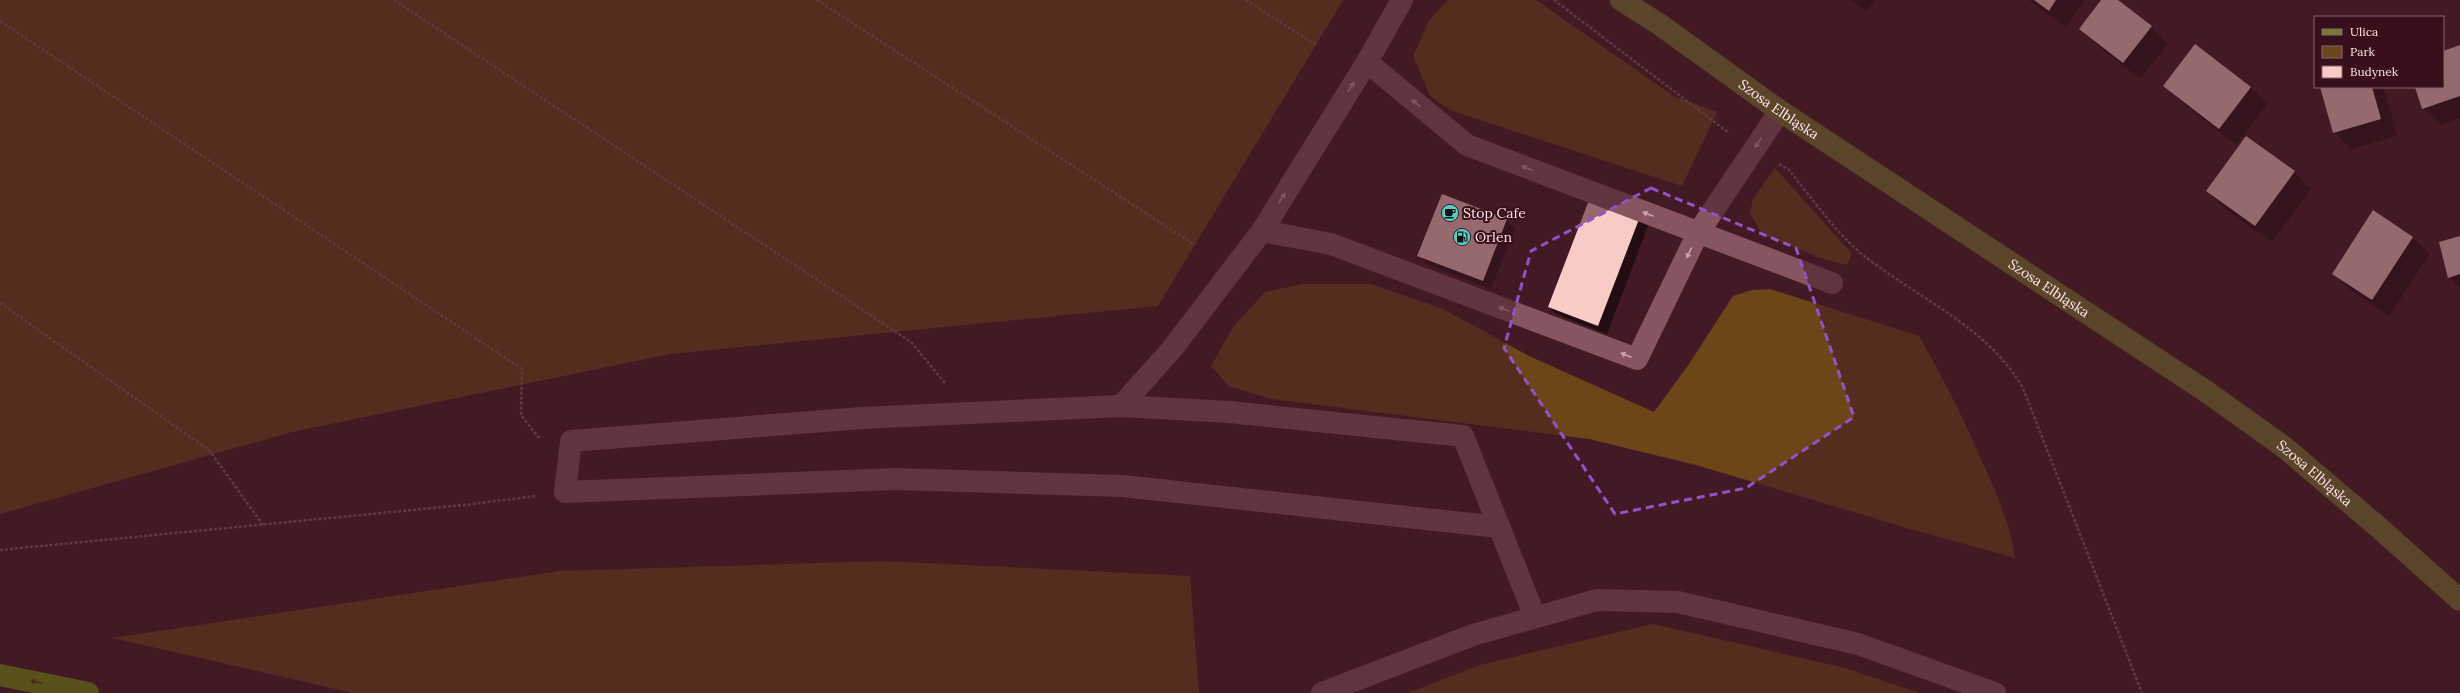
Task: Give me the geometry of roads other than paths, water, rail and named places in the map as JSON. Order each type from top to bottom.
[{"type":"highway","points":[[0,675],[88,693]]},
{"type":"main road","name":"Szosa Elbląska","points":[[1621,0],[1659,24],[1780,111],[2213,396],[2284,448],[2377,526],[2460,600]]},
{"type":"street","points":[[1121,406],[1172,349],[1262,231],[1367,62],[1402,0]]},
{"type":"street","points":[[1367,62],[1467,145],[1832,283]]},
{"type":"street","points":[[1262,231],[1331,244],[1637,359],[1698,233],[1780,111]]},
{"type":"street","points":[[1499,527],[1123,486],[896,479],[565,492],[571,440],[862,418],[1121,406],[1229,412],[1463,436],[1535,617]]},
{"type":"street","points":[[1322,693],[1472,635],[1597,600],[1678,602],[1858,644],[1995,693]]},
{"type":"place","name":"Stop Cafe","points":[[1450,213]]},
{"type":"place","name":"Orlen","points":[[1462,237]]}]
